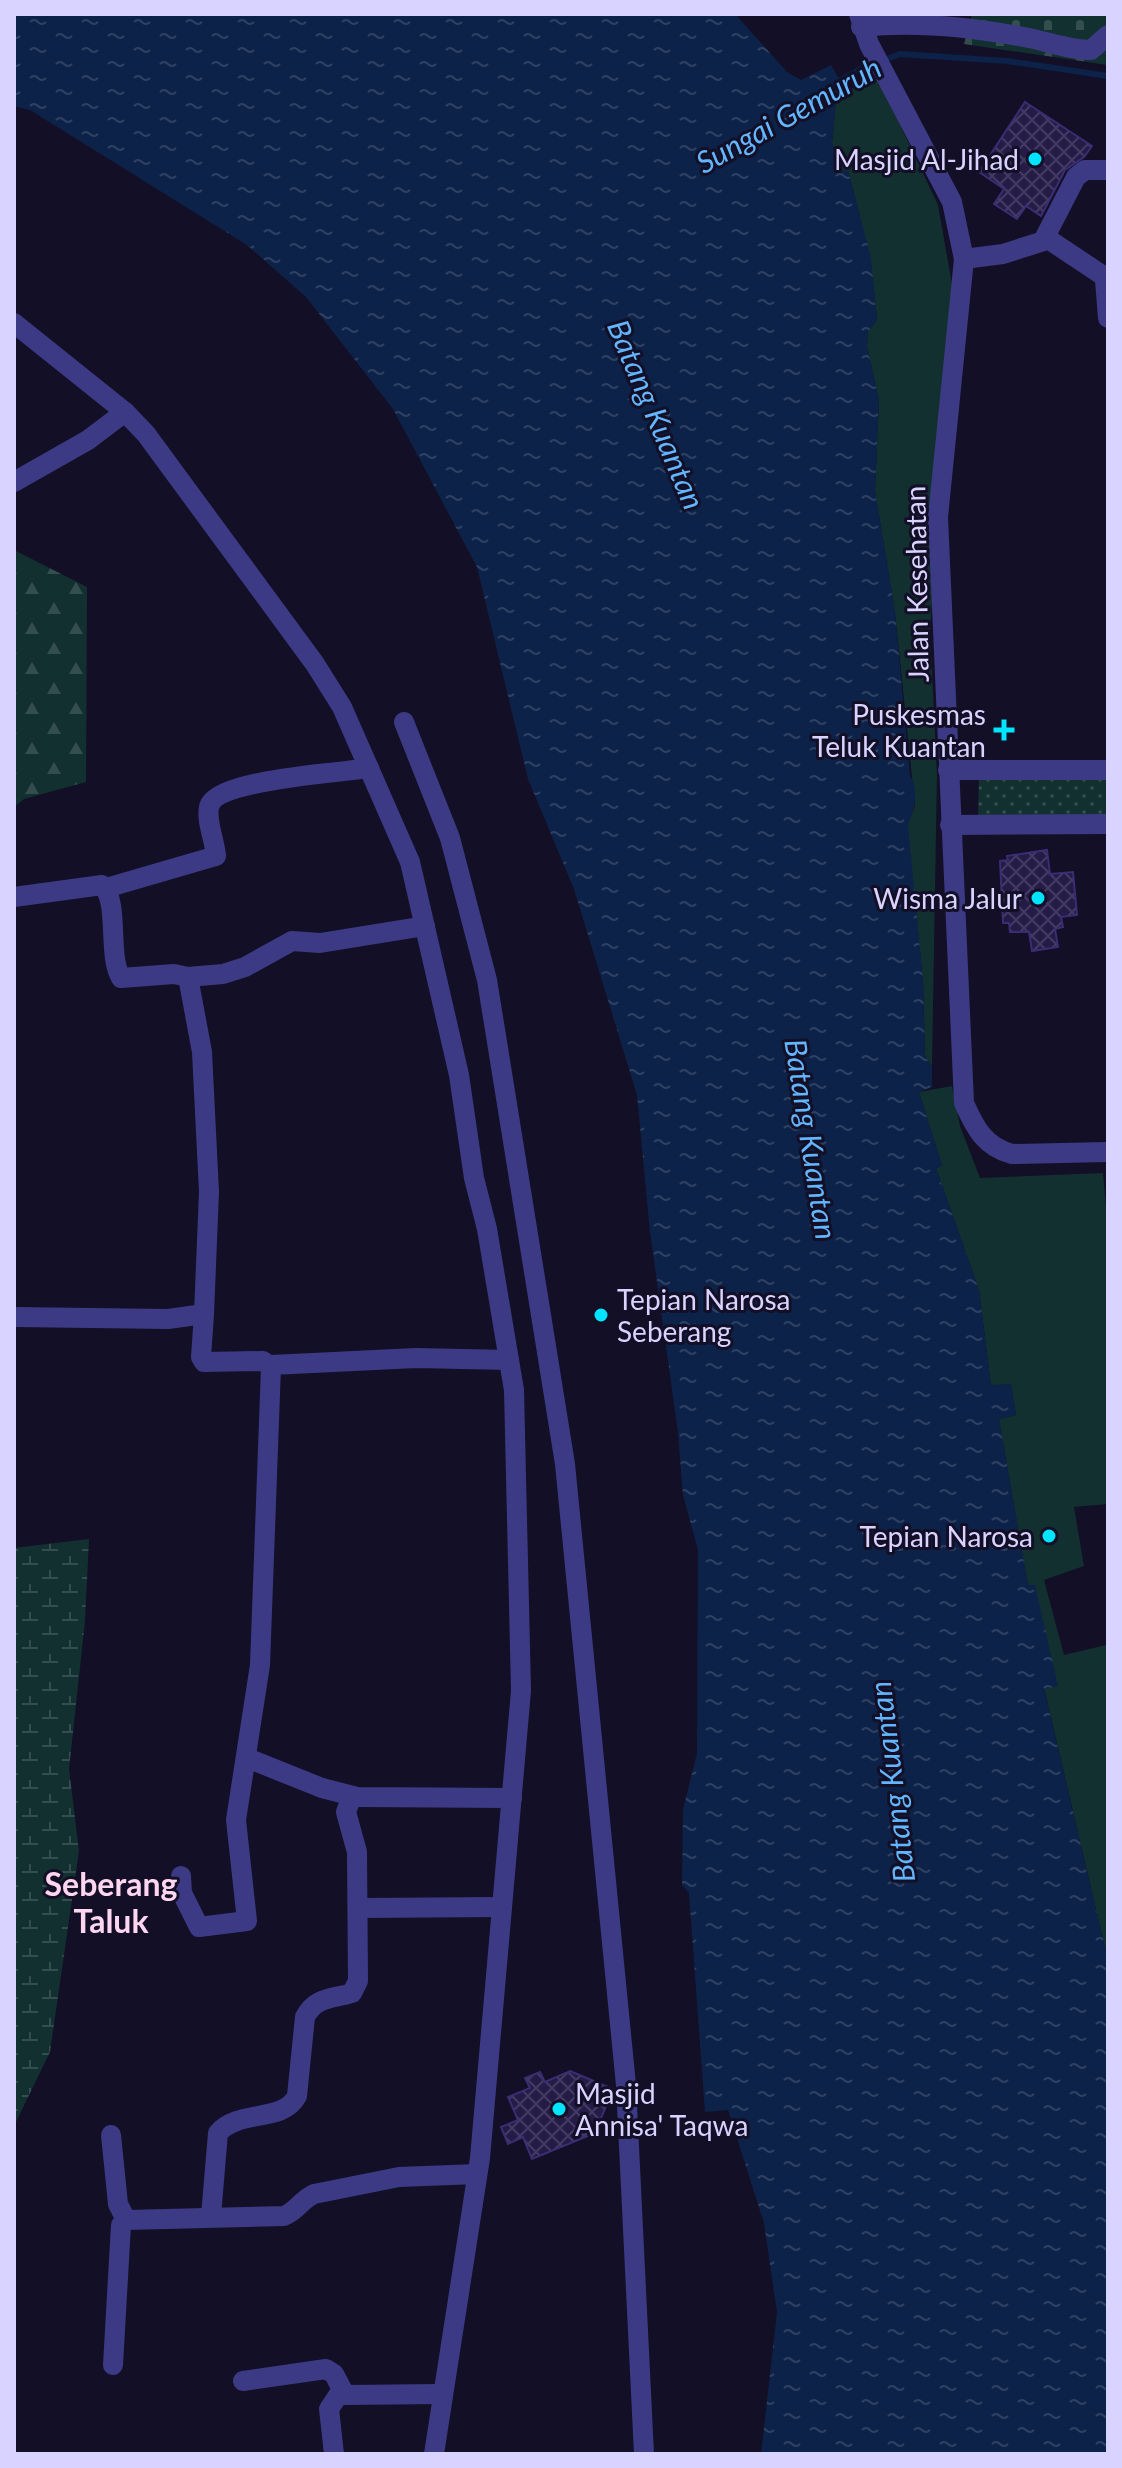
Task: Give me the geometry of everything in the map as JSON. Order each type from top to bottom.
[{"type":"street","points":[[863,28],[897,23],[953,27],[1025,37],[1082,50],[1091,50],[1108,35]]},
{"type":"street","name":"Jalan Kesehatan","points":[[863,28],[952,202],[964,259],[938,517],[964,1103],[977,1132],[999,1151],[1012,1154],[1108,1152]]},
{"type":"street","points":[[1047,240],[1048,228],[1076,177],[1085,170],[1108,170]]},
{"type":"street","points":[[964,259],[1003,254],[1047,240]]},
{"type":"street","points":[[1047,240],[1106,279],[1108,318]]},
{"type":"street","points":[[14,323],[125,412],[173,467],[315,664],[342,707],[410,862],[459,1075],[474,1178],[489,1242],[514,1390],[521,1691],[477,2174],[434,2454]]},
{"type":"street","points":[[14,482],[88,440],[125,412]]},
{"type":"street","points":[[404,722],[450,838],[487,980],[565,1464],[626,2085],[644,2454]]},
{"type":"street","points":[[14,897],[98,885],[106,888],[216,856],[209,808],[213,799],[260,782],[369,768]]},
{"type":"street","points":[[948,770],[1108,770]]},
{"type":"street","points":[[950,825],[1108,824]]},
{"type":"street","points":[[106,888],[113,950],[121,978],[223,974],[245,967],[292,941],[320,943],[425,926]]},
{"type":"street","points":[[188,977],[202,1052],[209,1192],[201,1357],[204,1362],[263,1361],[271,1365],[416,1358],[509,1360]]},
{"type":"street","points":[[14,1317],[168,1319],[204,1314]]},
{"type":"street","points":[[181,1876],[182,1893],[199,1927],[247,1921],[236,1820],[247,1758],[262,1624],[271,1365]]},
{"type":"street","points":[[247,1758],[352,1796],[381,1800],[413,1796],[512,1798]]},
{"type":"street","points":[[211,2216],[218,2133],[235,2119],[279,2111],[293,2104],[297,2096],[305,2017],[309,2009],[324,1999],[352,1993],[358,1981],[360,1908],[357,1852],[346,1812],[352,1796]]},
{"type":"street","points":[[360,1908],[502,1907]]},
{"type":"street","points":[[111,2135],[118,2204],[126,2220]]},
{"type":"street","points":[[113,2365],[121,2225],[126,2220],[284,2216],[294,2212],[303,2199],[314,2194],[399,2177],[477,2174]]},
{"type":"street","points":[[243,2381],[326,2369],[334,2374],[345,2395],[441,2394]]},
{"type":"street","points":[[334,2454],[329,2409],[341,2391]]},
{"type":"green space","points":[[972,14],[1108,14],[1108,65],[964,44]]},
{"type":"green space","points":[[878,78],[938,205],[952,284],[930,631],[937,774],[932,1067],[925,1056],[923,980],[907,824],[915,806],[895,612],[875,491],[879,401],[867,346],[868,332],[877,320],[875,301],[866,245],[848,171],[843,171],[832,144],[836,100],[846,91]]},
{"type":"green space","points":[[14,550],[87,587],[86,782],[24,799],[14,807]]},
{"type":"green space","points":[[979,773],[1108,773],[1108,821],[978,821]]},
{"type":"green space","name":"Tepian Narosa","points":[[952,1086],[960,1126],[980,1178],[1103,1173],[1108,1230],[1108,1504],[1074,1507],[1084,1566],[1044,1580],[1064,1655],[1106,1645],[1108,1653],[1108,1960],[1044,1688],[1058,1686],[1028,1586],[999,1419],[1016,1415],[1011,1384],[991,1386],[979,1290],[936,1168],[942,1166],[919,1092]]},
{"type":"green space","points":[[89,1539],[85,1621],[69,1769],[79,1851],[50,2052],[14,2126],[14,1548]]},
{"type":"water","name":"Batang Kuantan","points":[[14,14],[735,14],[787,72],[801,80],[831,65],[846,91],[836,100],[832,144],[843,171],[848,171],[871,258],[877,320],[868,332],[867,346],[879,401],[875,491],[895,612],[910,776],[915,794],[908,825],[923,980],[925,1056],[932,1067],[932,1087],[919,1092],[942,1166],[936,1168],[979,1290],[991,1385],[1011,1384],[1016,1415],[999,1419],[1028,1585],[1035,1585],[1058,1686],[1044,1689],[1108,1960],[1108,2454],[761,2454],[777,2312],[764,2223],[728,2110],[705,2112],[689,1893],[682,1885],[683,1810],[697,1753],[698,1550],[683,1495],[678,1432],[650,1232],[637,1095],[574,889],[528,779],[477,567],[393,409],[306,297],[247,245],[30,110],[14,106]]},
{"type":"building","name":"Masjid Al-Jihad","points":[[1025,102],[1092,146],[1084,157],[1065,170],[1041,216],[1026,206],[1017,219],[994,204],[1004,189],[979,172]]},
{"type":"building","name":"Wisma Jalur","points":[[1047,850],[1050,874],[1073,872],[1077,915],[1061,917],[1063,927],[1055,929],[1058,947],[1032,951],[1029,932],[1010,932],[1009,923],[1003,923],[1000,861],[1008,860],[1007,856]]},
{"type":"building","name":"Masjid Annisa' Taqwa","points":[[570,2071],[613,2089],[595,2133],[532,2159],[523,2137],[508,2144],[501,2127],[518,2120],[508,2097],[530,2088],[525,2078],[540,2072],[545,2082]]},
{"type":"waterway","name":"Sungai Gemuruh","points":[[834,84],[862,68],[900,54],[1007,61],[1108,76]]},
{"type":"place","name":"Masjid Al-Jihad","points":[[1035,159]]},
{"type":"place","name":"Puskesmas Teluk Kuantan","points":[[1004,730]]},
{"type":"place","name":"Wisma Jalur","points":[[1038,898]]},
{"type":"place","name":"Tepian Narosa Seberang","points":[[601,1315]]},
{"type":"place","name":"Tepian Narosa","points":[[1049,1536]]},
{"type":"place","name":"Masjid Annisa' Taqwa","points":[[559,2109]]},
{"type":"district","name":"Seberang Taluk","points":[[111,1902]]}]
